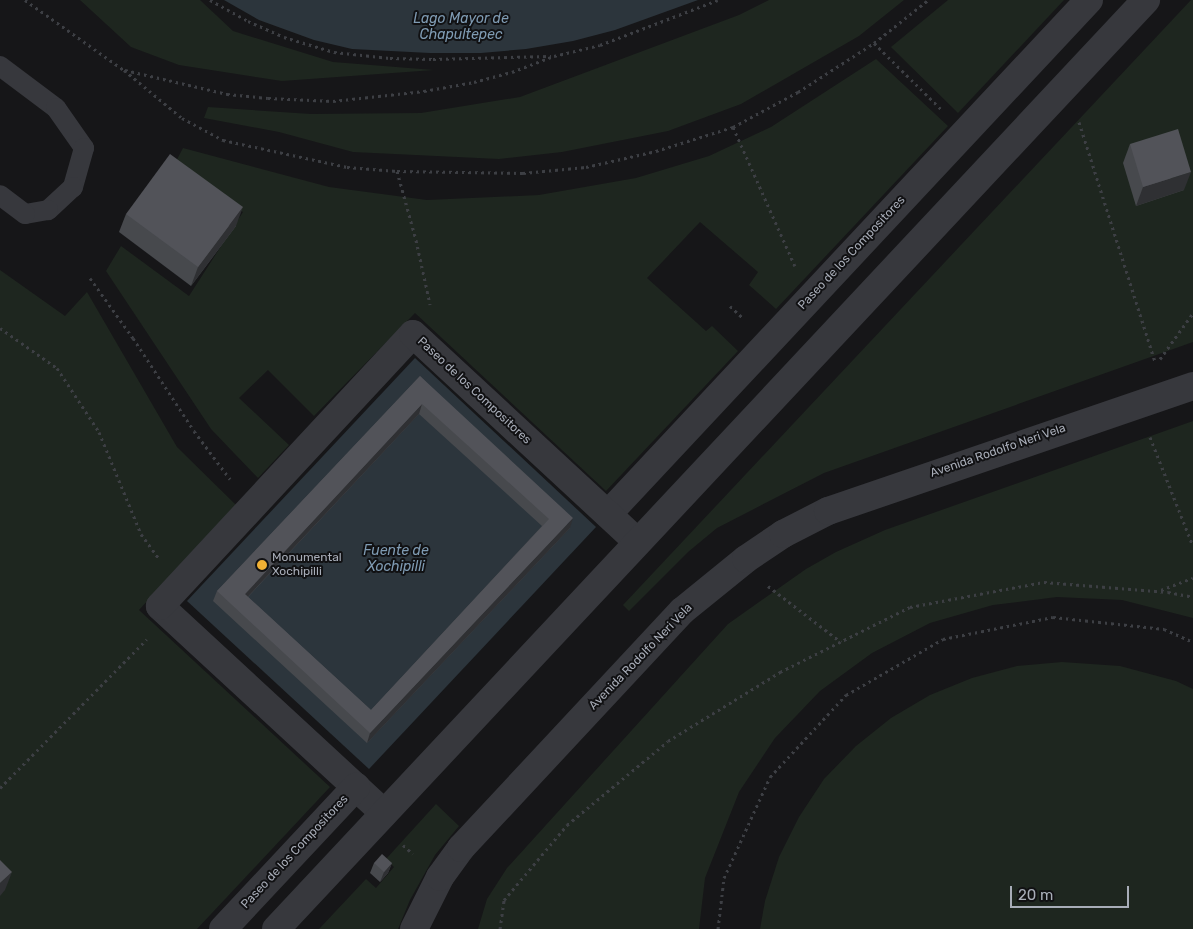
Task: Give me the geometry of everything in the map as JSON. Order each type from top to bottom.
[{"type":"street","name":"Paseo de los Compositores","points":[[223,929],[356,786],[160,606],[413,334],[608,514],[1089,0]]},
{"type":"street","points":[[276,929],[1146,0]]},
{"type":"street","name":"Avenida Rodolfo Neri Vela","points":[[414,929],[440,877],[461,848],[682,611],[746,559],[783,534],[828,511],[877,492],[1193,386]]},
{"type":"street","points":[[608,514],[638,542]]},
{"type":"street","points":[[356,786],[380,818]]},
{"type":"lane","points":[[0,66],[56,108],[84,148],[73,186],[48,210],[25,214],[0,195]]},
{"type":"path","points":[[25,0],[124,70],[182,118],[223,140],[347,167],[397,171],[523,173],[586,167],[656,151],[733,127],[798,92],[874,43],[928,0]]},
{"type":"path","points":[[210,0],[248,21],[284,37],[334,52],[390,58],[433,59],[554,56]]},
{"type":"path","points":[[124,70],[227,94],[333,100],[424,91],[474,82],[512,72],[554,56],[600,45],[718,0]]},
{"type":"path","points":[[874,43],[965,133]]},
{"type":"path","points":[[1067,83],[1156,364],[1193,313]]},
{"type":"path","points":[[733,127],[810,299]]},
{"type":"path","points":[[90,278],[133,338],[194,431],[252,507]]},
{"type":"path","points":[[0,328],[57,368],[99,432],[140,534],[180,584]]},
{"type":"path","points":[[1154,448],[1193,546]]},
{"type":"path","points":[[1158,592],[1193,578]]},
{"type":"path","points":[[500,929],[504,900],[567,825],[668,741],[780,672],[910,607],[1044,582],[1193,597]]},
{"type":"path","points":[[766,584],[841,642]]},
{"type":"path","points":[[0,788],[170,615]]},
{"type":"path","points":[[718,929],[724,878],[770,777],[846,695],[943,640],[1053,617],[1164,629],[1193,642]]},
{"type":"path","points":[[380,818],[440,877]]},
{"type":"shaded area","points":[[80,0],[200,0],[233,31],[333,62],[434,70],[282,81],[179,65],[131,47]]},
{"type":"shaded area","points":[[769,0],[904,0],[859,36],[741,104],[668,131],[562,152],[499,159],[353,152],[279,132],[204,118],[208,107],[311,114],[421,113],[520,97],[739,15]]},
{"type":"shaded area","points":[[948,0],[1064,0],[958,113],[891,47]]},
{"type":"shaded area","points":[[1193,0],[1193,342],[824,473],[717,528],[688,552],[629,611],[623,605]]},
{"type":"shaded area","points":[[876,59],[948,126],[776,309],[749,285],[758,272],[700,222],[647,278],[706,331],[712,326],[738,351],[606,491],[415,313],[314,416],[268,370],[239,398],[289,445],[258,478],[211,429],[106,271],[121,246],[189,296],[243,212],[172,169],[183,148],[329,187],[427,200],[539,195],[636,178],[709,156],[771,127]]},
{"type":"shaded area","points":[[0,270],[65,316],[87,292],[177,447],[236,505],[139,610],[330,787],[197,929],[0,929]]},
{"type":"shaded area","points":[[1193,421],[1193,618],[1122,600],[1057,597],[993,605],[930,623],[872,653],[820,691],[775,738],[739,792],[705,878],[699,929],[478,929],[487,899],[507,868],[728,624],[806,569],[836,552],[885,530]]},
{"type":"shaded area","points":[[1062,662],[1120,666],[1176,681],[1193,689],[1193,929],[760,929],[765,901],[779,857],[799,817],[824,779],[856,746],[891,718],[930,695],[972,678],[1017,666]]},
{"type":"shaded area","points":[[436,804],[459,826],[435,855],[410,900],[398,929],[319,929],[366,879],[376,888],[394,867],[386,859]]},
{"type":"water","name":"Lago Mayor de Chapultepec","points":[[224,0],[698,0],[615,30],[573,41],[526,49],[481,53],[430,53],[352,49],[314,40],[259,20]]},
{"type":"water","name":"Fuente de Xochipilli","points":[[415,358],[596,527],[369,769],[187,601]]},
{"type":"building","points":[[1178,129],[1191,172],[1143,187],[1130,144]]},
{"type":"building","points":[[170,154],[243,207],[198,267],[126,214]]},
{"type":"building","name":"Monumental Xochipilli","points":[[420,376],[573,518],[370,733],[217,591]],"holes":[[[422,404],[549,519],[371,710],[245,594]]]},
{"type":"building","points":[[382,854],[392,863],[384,872],[374,863]]},
{"type":"building","points":[[0,860],[12,872],[0,883]]},
{"type":"place","name":"Monumental Xochipilli","points":[[262,565]]}]
